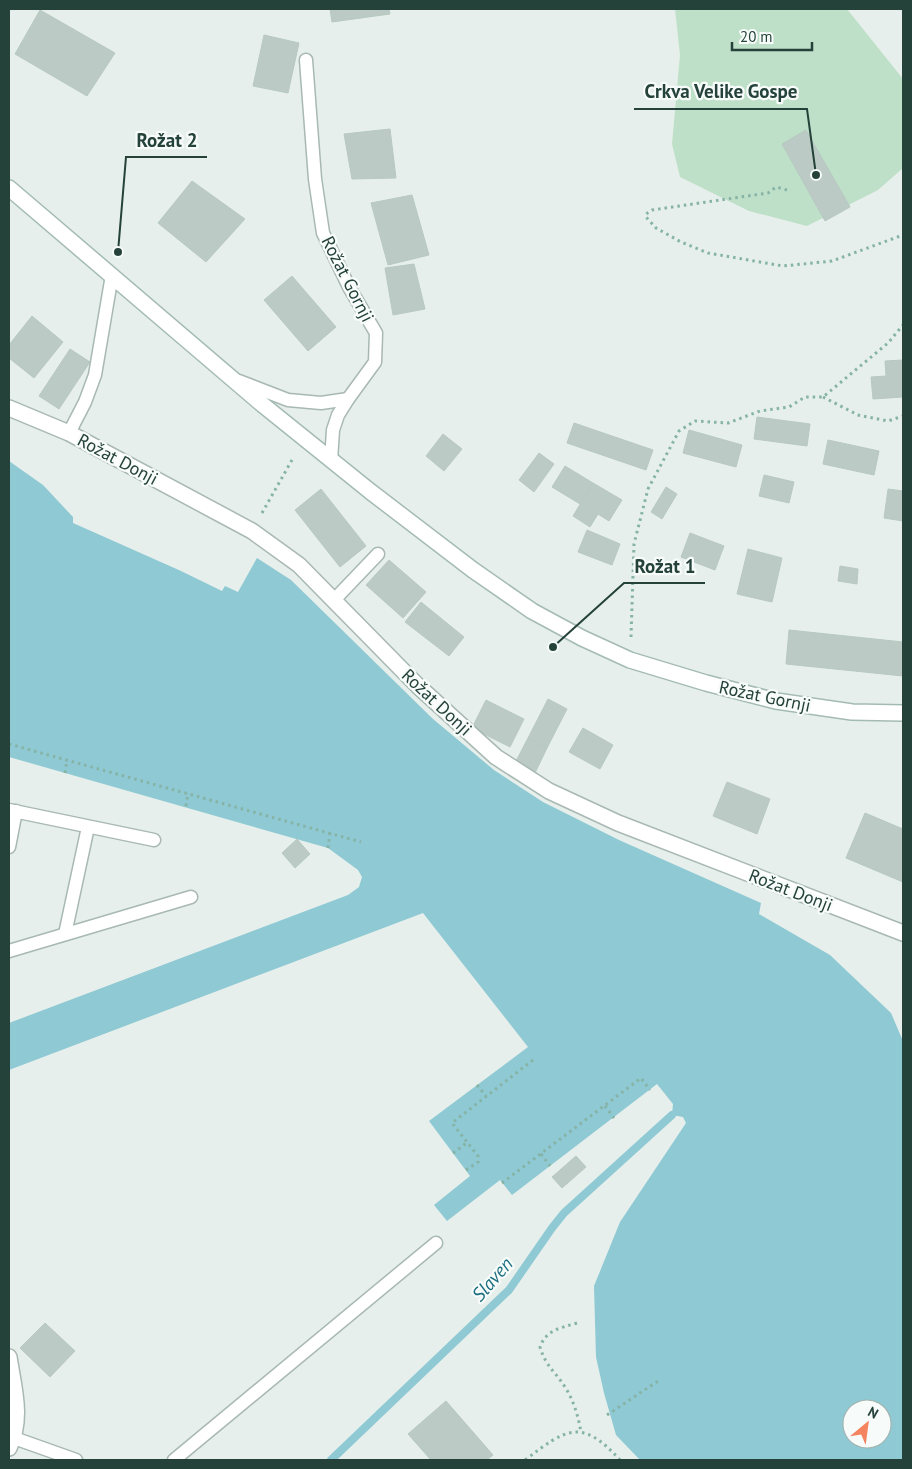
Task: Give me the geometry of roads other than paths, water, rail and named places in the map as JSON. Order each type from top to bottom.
[{"type":"street","name":"Rožat Gornji","points":[[9,188],[263,405],[331,460],[473,570],[532,611],[582,638],[630,660],[706,684],[776,701],[852,712],[903,713]]},
{"type":"street","name":"Rožat Donji","points":[[9,408],[69,433],[252,531],[299,564],[418,686],[496,757],[549,791],[618,823],[903,933]]},
{"type":"street","points":[[9,1357],[18,1412],[11,1443]]},
{"type":"lane","name":"Rožat Gornji","points":[[306,60],[315,179],[323,233],[349,287],[376,333],[375,362],[348,399],[332,430],[331,460]]},
{"type":"lane","points":[[69,433],[86,402],[95,375],[112,275]]},
{"type":"lane","name":"Rožat Gornji","points":[[234,379],[288,400],[321,403],[348,399]]},
{"type":"lane","points":[[335,600],[378,554]]},
{"type":"lane","points":[[9,847],[12,810],[154,840]]},
{"type":"lane","points":[[65,934],[88,827]]},
{"type":"lane","points":[[9,951],[191,898]]},
{"type":"lane","points":[[174,1460],[436,1243]]},
{"type":"lane","points":[[11,1443],[76,1460]]},
{"type":"water","points":[[9,461],[43,485],[73,517],[73,523],[222,591],[225,586],[238,592],[257,558],[291,580],[433,719],[494,770],[543,802],[619,840],[761,903],[759,914],[830,955],[891,1013],[903,1041],[903,1460],[640,1460],[616,1435],[596,1357],[594,1286],[620,1222],[686,1123],[683,1117],[672,1115],[673,1104],[657,1084],[512,1195],[500,1180],[447,1221],[434,1205],[470,1176],[429,1121],[528,1047],[423,913],[9,1070],[9,1023],[348,895],[359,887],[362,877],[358,870],[328,848],[9,757]]},
{"type":"waterway","name":"Slaven","points":[[331,1460],[509,1290],[564,1213],[672,1115]]},
{"type":"place","name":"Crkva Velike Gospe","points":[[816,175]]},
{"type":"place","name":"Rožat 2","points":[[118,252]]},
{"type":"place","name":"Rožat 1","points":[[553,647]]}]
